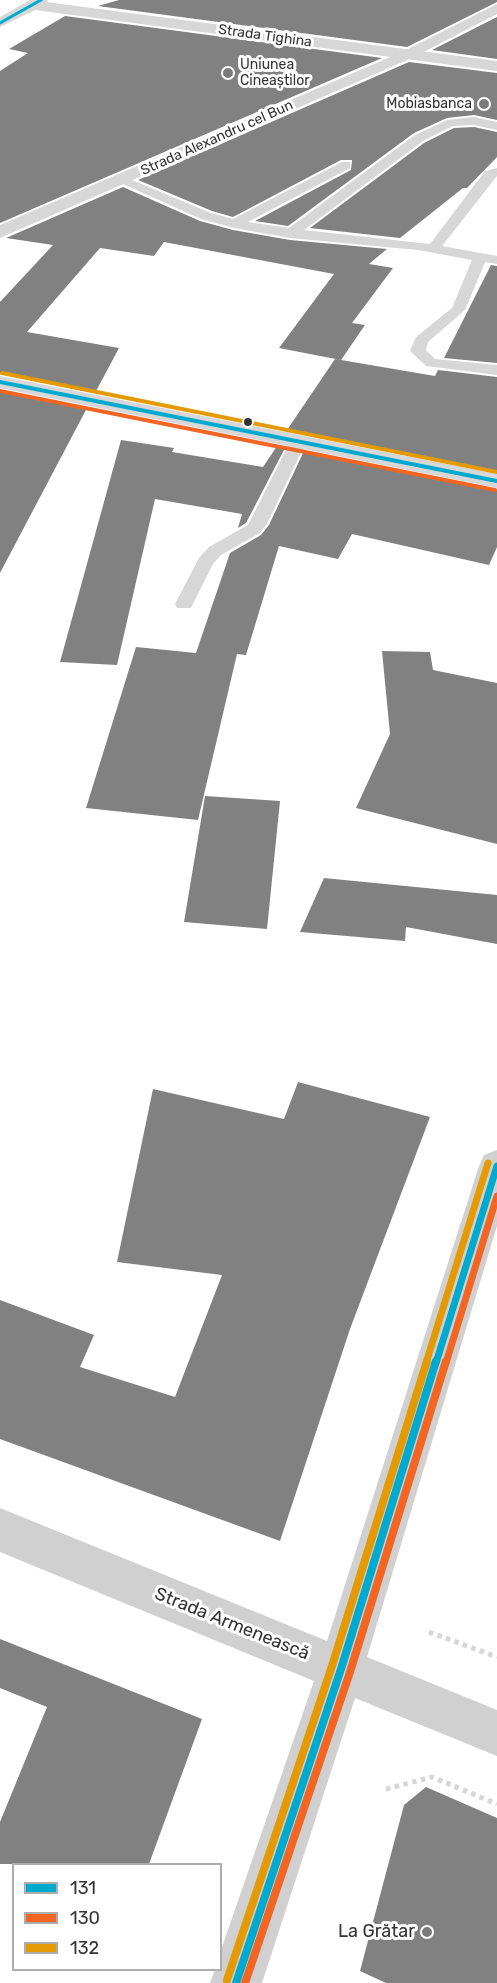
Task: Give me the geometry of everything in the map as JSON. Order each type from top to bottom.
[{"type":"main road","points":[[236,1983],[341,1669],[497,1166]]},
{"type":"main road","name":"Strada Armenească","points":[[0,1530],[497,1733]]},
{"type":"street","points":[[0,23],[37,2],[61,0]]},
{"type":"street","name":"Strada Tighina","points":[[37,2],[497,66]]},
{"type":"street","name":"Strada Alexandru cel Bun","points":[[0,232],[407,55],[497,8]]},
{"type":"street","points":[[0,382],[497,481]]},
{"type":"lane","points":[[290,234],[419,138],[451,123],[474,121],[497,126]]},
{"type":"lane","points":[[234,224],[346,165]]},
{"type":"lane","points":[[433,249],[490,174],[497,172]]},
{"type":"lane","points":[[120,180],[206,216],[234,224],[290,234],[433,249],[497,260]]},
{"type":"lane","points":[[480,257],[458,310],[421,340],[418,351],[431,363],[497,370]]},
{"type":"lane","points":[[184,604],[205,562],[216,551],[254,530],[298,442]]},
{"type":"path","points":[[429,1632],[497,1657]]},
{"type":"path","points":[[386,1789],[432,1777],[497,1804]]},
{"type":"building","points":[[119,0],[497,0],[497,2],[407,47],[98,6]]},
{"type":"building","points":[[65,16],[382,58],[0,223],[0,71],[28,53],[9,49]]},
{"type":"building","points":[[497,17],[497,59],[432,50]]},
{"type":"building","points":[[409,62],[497,73],[497,120],[474,115],[447,118],[414,133],[288,226],[255,221],[351,170],[352,160],[341,160],[233,217],[212,211],[138,180]]},
{"type":"building","points":[[474,127],[497,132],[497,157],[467,188],[463,188],[400,238],[310,228],[424,143],[454,128]]},
{"type":"building","points":[[123,187],[200,221],[233,230],[290,240],[387,249],[369,264],[393,268],[352,323],[365,325],[341,360],[279,348],[334,274],[164,242],[154,256],[100,248],[27,332],[119,348],[95,393],[0,374],[0,302],[53,245],[6,238]]},
{"type":"building","points":[[491,265],[497,266],[497,363],[444,358]]},
{"type":"building","points":[[335,359],[435,376],[438,370],[497,377],[497,472],[287,430]]},
{"type":"building","points":[[0,390],[87,408],[0,573]]},
{"type":"building","points":[[121,440],[174,448],[172,452],[263,467],[277,446],[285,448],[246,523],[238,528],[242,514],[155,499],[117,665],[60,662]]},
{"type":"building","points":[[304,451],[497,490],[497,547],[489,565],[352,534],[338,559],[279,546],[246,655],[237,654],[198,820],[86,808],[136,647],[196,653],[230,553],[261,535],[269,525]]},
{"type":"building","points":[[382,651],[430,652],[433,670],[497,683],[497,844],[356,808],[390,734]]},
{"type":"building","points":[[205,796],[280,801],[267,929],[184,922]]},
{"type":"building","points":[[324,878],[497,895],[497,944],[406,927],[405,941],[300,932]]},
{"type":"building","points":[[298,1082],[430,1117],[350,1329],[280,1541],[0,1439],[0,1300],[94,1335],[80,1367],[175,1397],[222,1275],[117,1262],[153,1089],[284,1119]]},
{"type":"building","points":[[0,1639],[202,1719],[149,1863],[0,1864],[0,1822],[47,1707],[0,1688]]},
{"type":"building","points":[[426,1787],[497,1818],[497,1983],[386,1983],[360,1971],[404,1805]]},
{"type":"transit line","name":"131","points":[[0,23],[41,0]]},
{"type":"transit line","name":"132","points":[[2,373],[497,472]]},
{"type":"transit line","name":"131","points":[[0,382],[497,481]]},
{"type":"transit line","name":"130","points":[[0,391],[495,490]]},
{"type":"transit line","name":"132","points":[[227,1980],[332,1666],[488,1163]]},
{"type":"transit line","name":"131","points":[[236,1983],[341,1669],[497,1166]]},
{"type":"transit line","name":"130","points":[[245,1983],[350,1672],[497,1196]]},
{"type":"place","name":"Uniunea Cineaștilor","points":[[228,73]]},
{"type":"place","name":"Mobiasbanca","points":[[484,104]]},
{"type":"place","name":"La Grătar","points":[[427,1932]]}]
